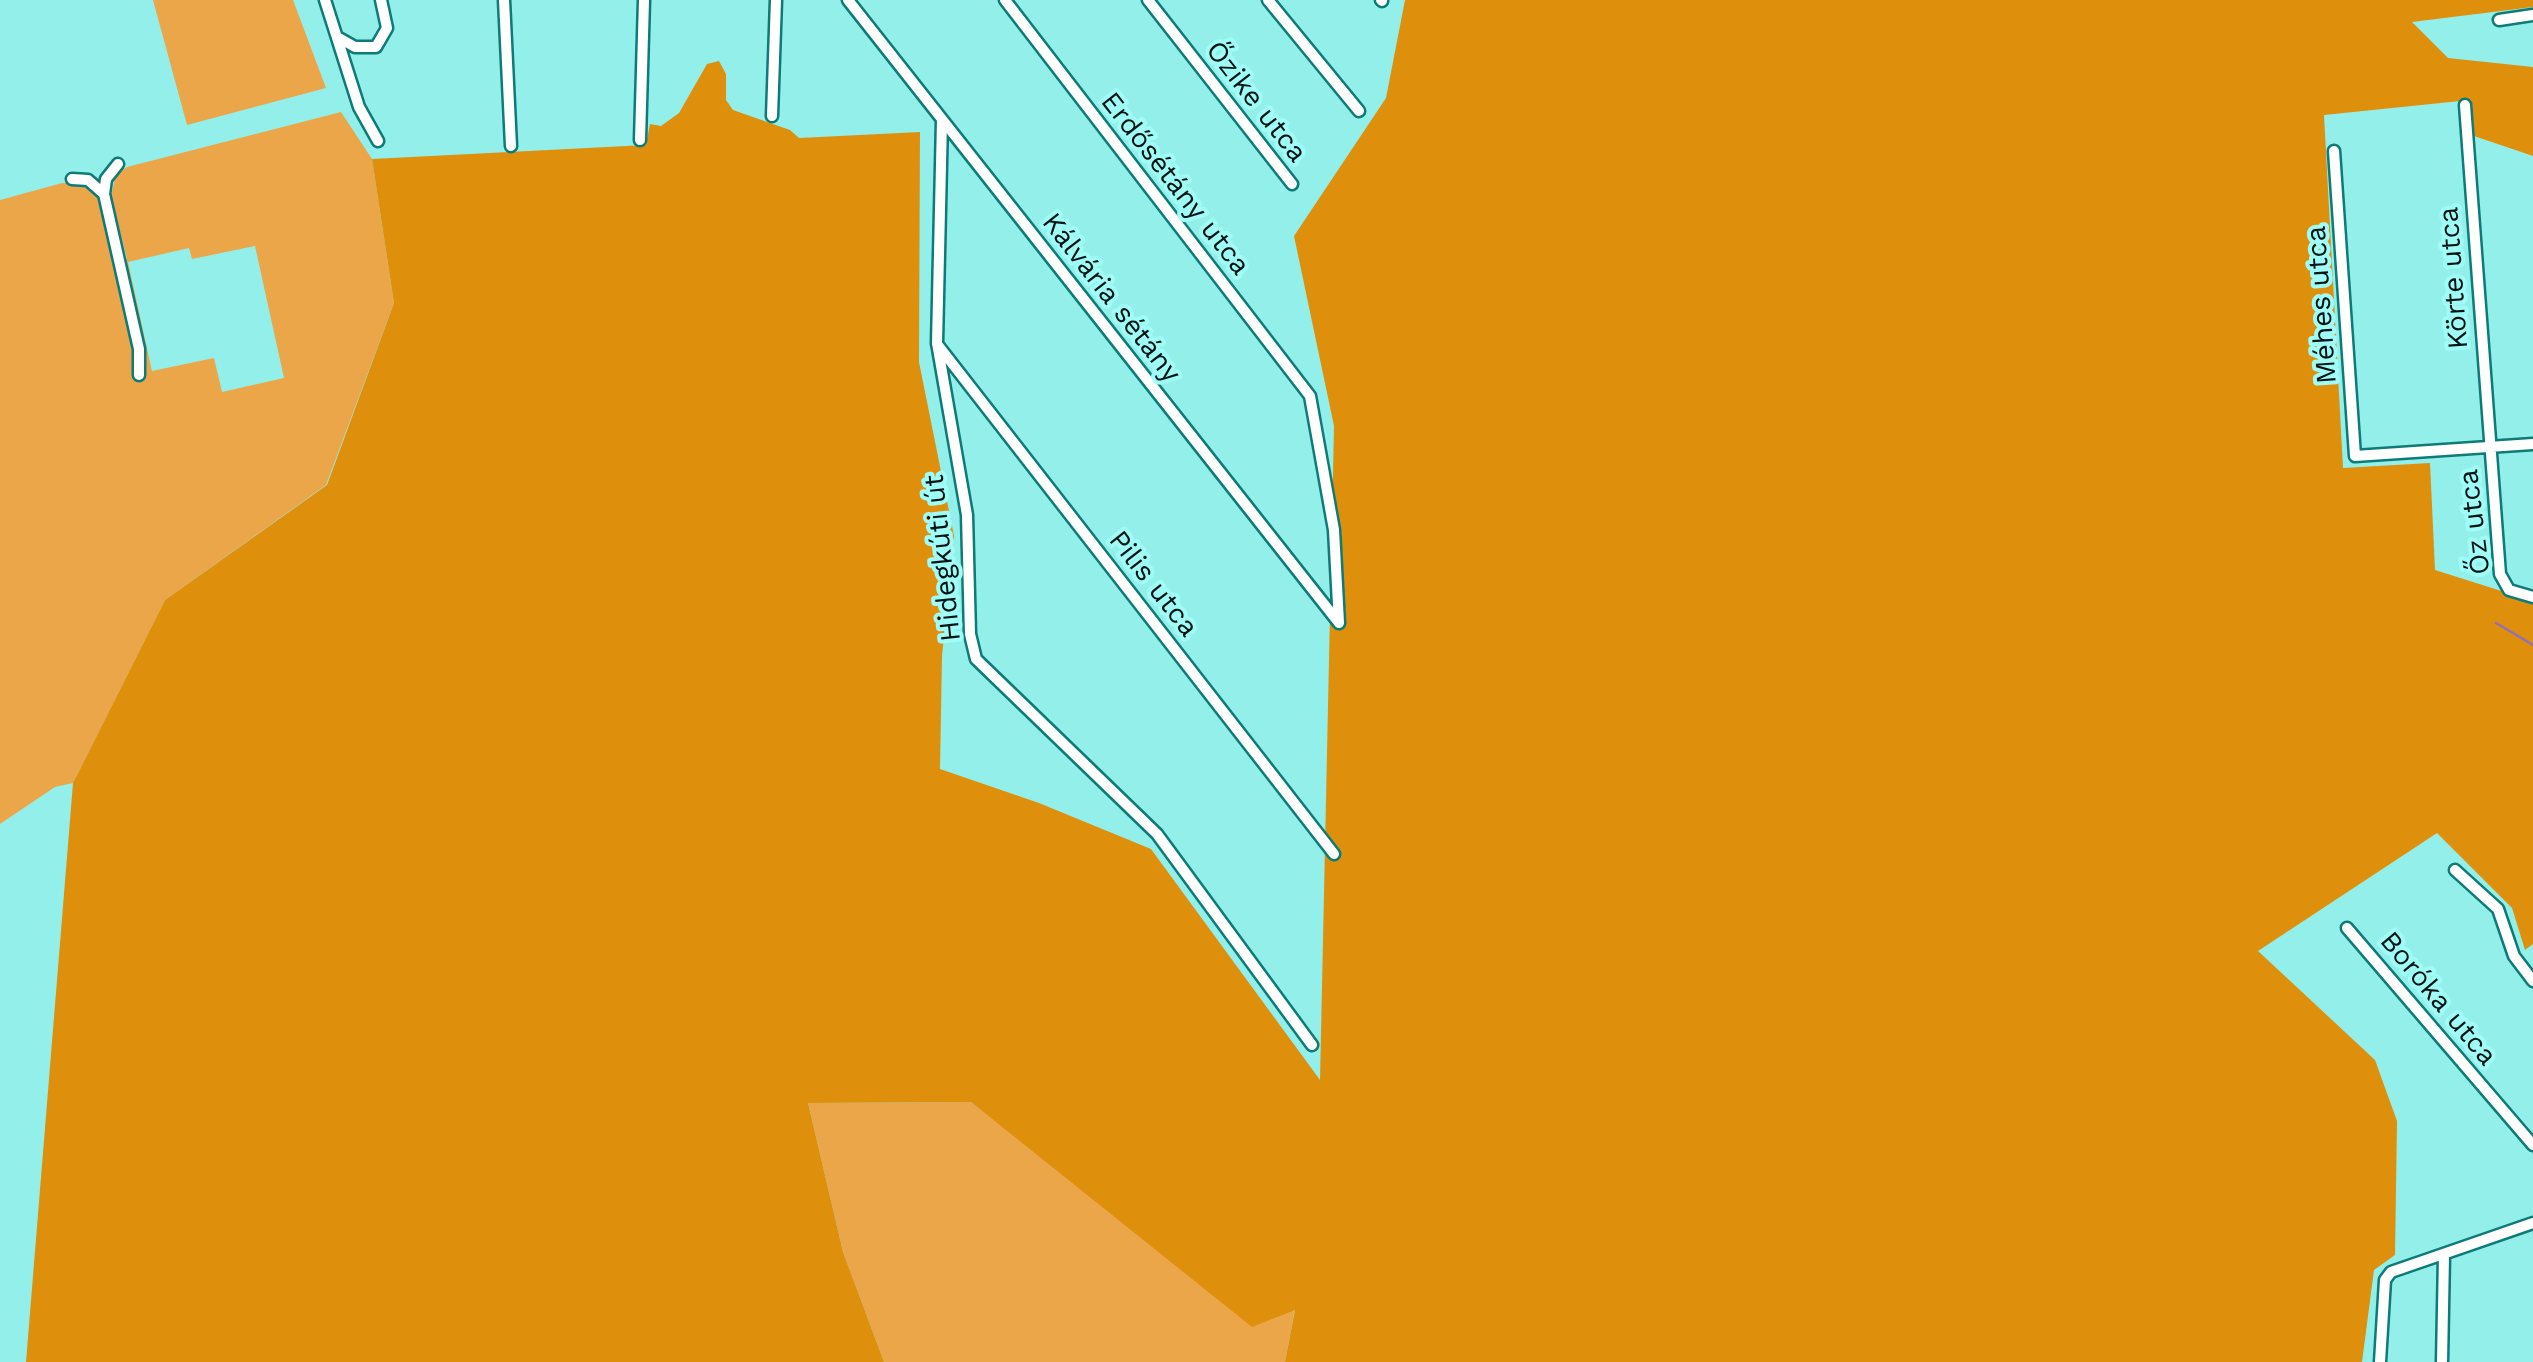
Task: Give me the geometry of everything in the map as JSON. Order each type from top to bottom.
[{"type":"street","points":[[324,0],[340,38],[359,107],[378,141]]},
{"type":"street","points":[[340,38],[355,47],[376,48],[387,28],[382,0]]},
{"type":"street","points":[[504,0],[511,146]]},
{"type":"street","points":[[640,140],[644,0]]},
{"type":"street","points":[[772,116],[776,0]]},
{"type":"street","name":"Kálvária sétány","points":[[848,0],[1339,623]]},
{"type":"street","name":"Erdősétány utca","points":[[1005,0],[1310,396],[1334,530],[1339,623]]},
{"type":"street","name":"Őzike utca","points":[[1148,0],[1292,184]]},
{"type":"street","points":[[1268,0],[1358,110]]},
{"type":"street","points":[[2500,20],[2533,15]]},
{"type":"street","name":"Körte utca","points":[[2465,105],[2489,448]]},
{"type":"street","name":"Hidegkúti út","points":[[942,120],[936,343],[967,515],[970,623],[976,659],[1157,834],[1312,1045]]},
{"type":"street","name":"Méhes utca","points":[[2334,151],[2355,456],[2489,448]]},
{"type":"street","points":[[118,164],[106,180],[104,194],[139,349],[139,376]]},
{"type":"street","points":[[72,180],[88,180],[104,194]]},
{"type":"street","name":"Pilis utca","points":[[936,343],[1334,854]]},
{"type":"street","points":[[2489,448],[2533,444]]},
{"type":"street","name":"Őz utca","points":[[2489,448],[2500,574],[2509,590],[2533,597]]},
{"type":"street","points":[[2455,870],[2498,910],[2514,956],[2533,981]]},
{"type":"street","name":"Boróka utca","points":[[2348,928],[2533,1145]]},
{"type":"street","points":[[2380,1362],[2385,1280],[2391,1272],[2533,1223]]},
{"type":"street","points":[[2442,1362],[2444,1255]]},
{"type":"shaded area","points":[[153,0],[293,0],[326,88],[187,125]]},
{"type":"shaded area","points":[[1405,0],[2533,0],[2533,7],[2412,22],[2448,58],[2533,67],[2533,156],[2474,136],[2470,100],[2324,115],[2343,468],[2430,463],[2435,570],[2533,601],[2533,944],[2525,950],[2512,908],[2437,833],[2258,951],[2375,1060],[2397,1121],[2395,1255],[2374,1270],[2362,1362],[1285,1362],[1295,1310],[1252,1327],[971,1102],[808,1103],[843,1252],[884,1362],[26,1362],[73,783],[165,600],[327,485],[394,303],[372,159],[646,145],[650,124],[661,126],[679,113],[707,64],[719,61],[726,74],[726,100],[733,110],[790,130],[799,138],[920,132],[919,362],[954,536],[942,656],[940,769],[1039,803],[1151,849],[1320,1080],[1334,426],[1294,236],[1386,98]]},
{"type":"shaded area","points":[[341,112],[372,159],[394,303],[326,485],[165,600],[73,783],[55,787],[0,824],[0,200],[62,183],[81,183],[100,198],[115,261],[127,259],[111,196],[116,174],[127,167]],"holes":[[[255,246],[284,378],[222,392],[214,358],[152,371],[128,262],[189,248],[192,259]]]},
{"type":"shaded area","points":[[971,1102],[1083,1188],[1295,1309],[1285,1362],[884,1362],[843,1252],[808,1103]]},
{"type":"waterway","points":[[2496,623],[2533,645]]}]
